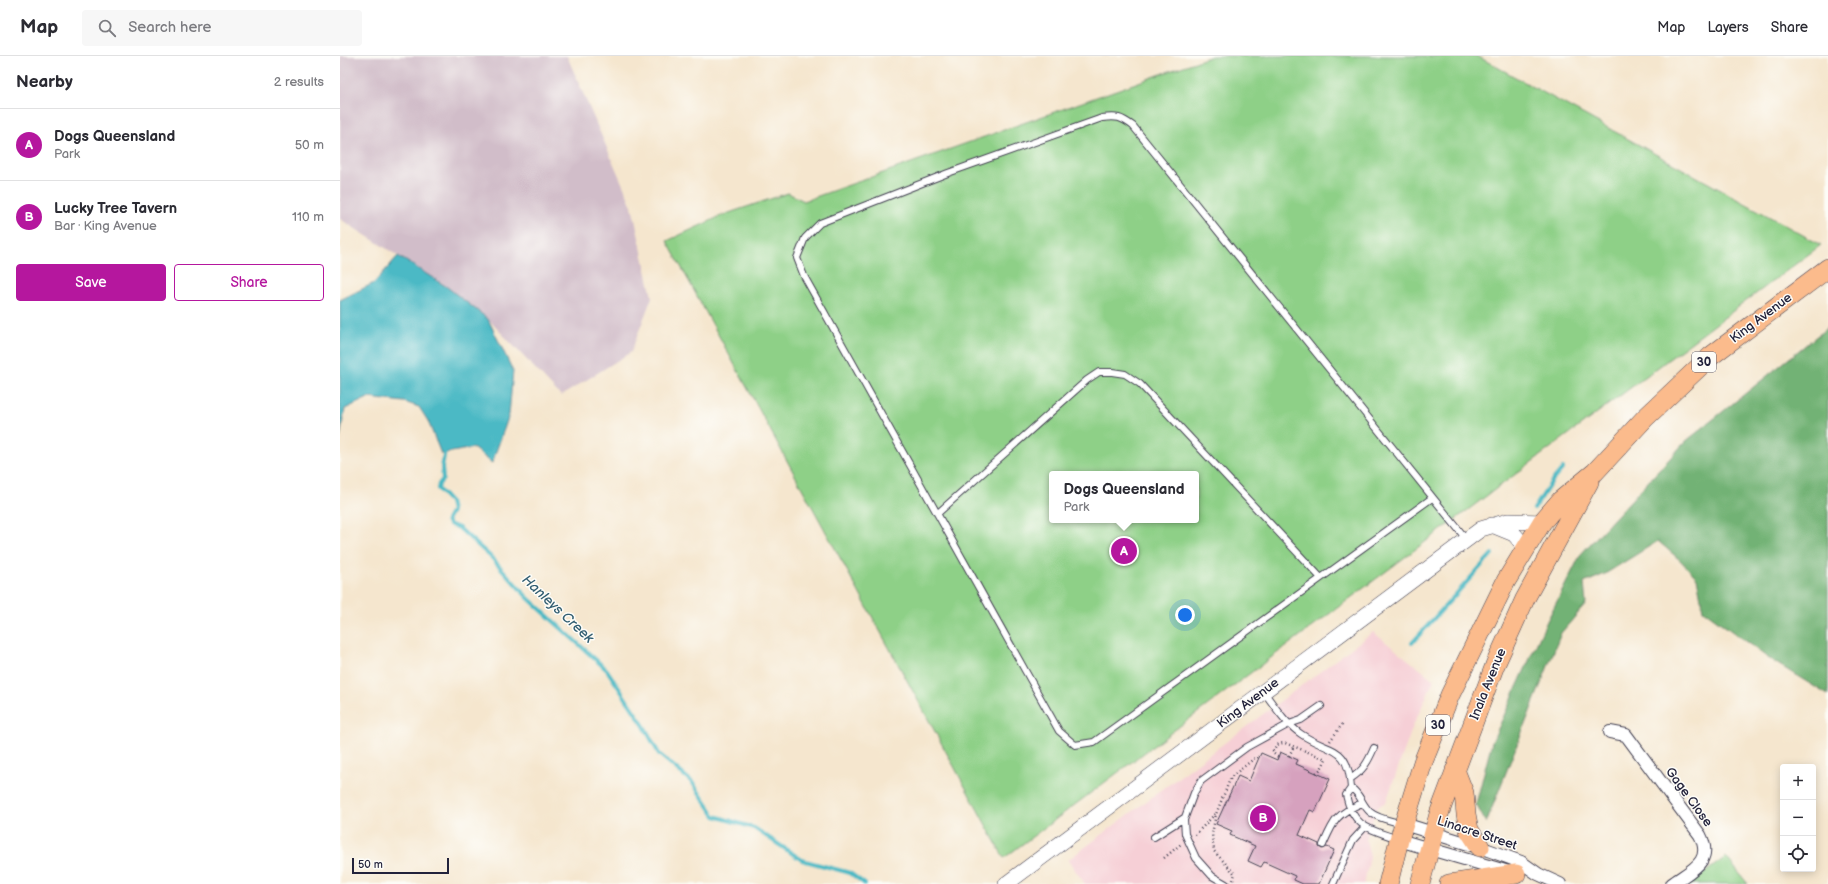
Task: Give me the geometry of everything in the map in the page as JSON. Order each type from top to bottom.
[{"type":"main road","name":"King Avenue","points":[[1546,518],[1561,500],[1595,472],[1645,418],[1711,356],[1828,268]]},
{"type":"main road","name":"King Avenue","points":[[1582,494],[1595,472]]},
{"type":"main road","name":"Inala Avenue","points":[[1420,884],[1431,841],[1455,770],[1495,665],[1525,599],[1582,494]]},
{"type":"main road","name":"Inala Avenue","points":[[1388,884],[1423,762],[1450,695],[1506,581],[1546,518]]},
{"type":"main road","points":[[1455,770],[1464,793],[1469,830],[1480,847]]},
{"type":"main road","points":[[1449,884],[1518,868]]},
{"type":"street","name":"King Avenue","points":[[1006,884],[1481,529],[1508,521],[1546,518]]},
{"type":"street","points":[[1492,525],[1514,534],[1526,548]]},
{"type":"street","name":"Gage Close","points":[[1610,732],[1626,735],[1700,835],[1705,844],[1706,852],[1703,860],[1672,884]]},
{"type":"street","name":"Linacre Street","points":[[1402,832],[1538,874],[1560,884]]},
{"type":"street","name":"Linacre Street","points":[[1431,841],[1480,847],[1518,868]]},
{"type":"lane","points":[[1432,498],[1094,742],[1074,744],[1059,732],[938,513],[804,276],[797,258],[805,238],[820,223],[948,173],[1102,118],[1116,116],[1134,126],[1336,375],[1432,498],[1467,540]]},
{"type":"lane","points":[[938,513],[1087,380],[1099,372],[1125,374],[1140,384],[1321,578]]},
{"type":"lane","points":[[1263,691],[1289,724],[1301,735],[1338,752],[1346,762],[1350,779],[1350,788],[1346,795],[1349,808],[1358,822],[1365,827],[1402,832]]},
{"type":"lane","points":[[1226,884],[1212,876],[1196,858],[1185,834],[1184,818],[1201,781],[1247,747],[1289,724],[1301,720],[1321,706]]},
{"type":"lane","points":[[1350,779],[1359,774],[1366,766],[1374,748]]},
{"type":"lane","points":[[1350,788],[1356,791],[1362,803],[1371,813],[1402,832]]},
{"type":"lane","points":[[1323,845],[1334,821],[1349,808],[1362,803]]},
{"type":"lane","points":[[1154,837],[1184,818]]},
{"type":"lane","points":[[1333,884],[1353,840],[1365,827]]},
{"type":"path","points":[[1330,741],[1343,724]]},
{"type":"path","points":[[1278,757],[1273,751],[1279,743],[1294,746],[1326,759],[1322,769],[1316,773]]},
{"type":"path","points":[[1289,756],[1294,746]]},
{"type":"path","points":[[1231,884],[1235,874],[1219,858],[1214,851],[1212,842],[1216,814],[1231,777],[1256,757],[1260,756]]},
{"type":"path","points":[[1164,858],[1198,833],[1216,814]]},
{"type":"shaded area","points":[[340,56],[567,56],[632,206],[652,297],[631,352],[561,396],[488,319],[447,287],[340,219]]},
{"type":"shaded area","points":[[1373,632],[1434,680],[1413,726],[1386,802],[1377,807],[1366,840],[1370,857],[1364,884],[1085,884],[1068,860]]},
{"type":"green space","points":[[1212,56],[1477,56],[1821,245],[1004,858],[667,241],[723,215],[788,193],[804,201]]},
{"type":"green space","points":[[1828,327],[1828,695],[1768,658],[1703,610],[1697,578],[1680,560],[1658,541],[1605,574],[1584,583],[1586,604],[1561,633],[1486,823],[1476,804],[1492,742],[1547,621],[1581,554],[1685,442]]},
{"type":"green space","points":[[1726,857],[1748,884],[1689,884]]},
{"type":"water","points":[[398,256],[447,287],[488,319],[513,371],[509,415],[492,463],[473,448],[441,454],[428,421],[419,407],[404,402],[368,398],[345,409],[340,438],[340,300],[374,283]]},
{"type":"building","points":[[1280,752],[1298,760],[1296,764],[1330,779],[1315,812],[1310,810],[1299,835],[1319,844],[1319,847],[1322,849],[1327,847],[1334,850],[1319,884],[1303,884],[1294,880],[1295,876],[1264,862],[1261,867],[1248,861],[1255,846],[1230,835],[1232,831],[1216,824],[1238,776],[1249,781],[1261,753],[1277,760]]},
{"type":"waterway","name":"Hanleys Creek","points":[[445,449],[442,468],[443,479],[439,484],[438,489],[450,502],[452,511],[447,520],[449,524],[459,528],[492,558],[527,597],[607,670],[644,726],[659,754],[692,782],[715,816],[754,828],[802,860],[850,873],[865,884]]},
{"type":"waterway","points":[[1534,509],[1552,481],[1563,468]]},
{"type":"waterway","points":[[1412,643],[1492,554]]},
{"type":"place","name":"Dogs Queensland","points":[[1124,551]]},
{"type":"place","name":"Lucky Tree Tavern","points":[[1263,818]]}]
